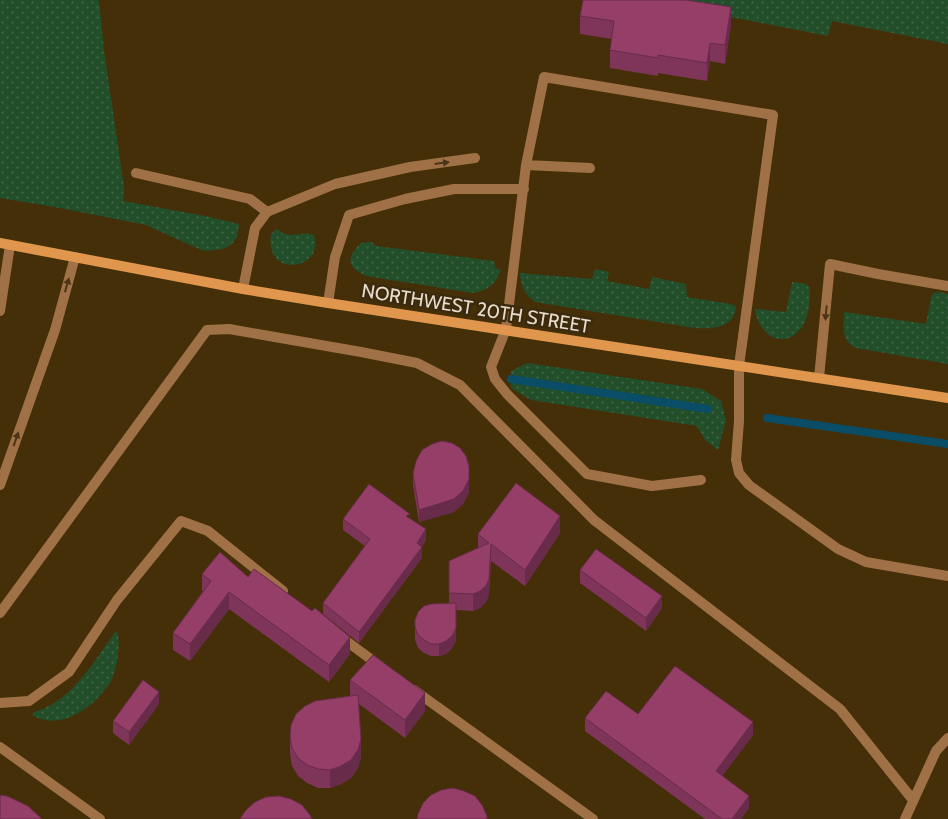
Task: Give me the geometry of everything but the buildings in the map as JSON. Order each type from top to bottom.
[{"type":"street","points":[[701,480],[652,486],[587,474],[507,394],[495,379],[491,367],[506,329],[526,165],[544,77],[773,115],[739,366],[739,421],[736,460],[739,473],[749,485],[838,549],[866,562],[948,576]]},
{"type":"street","points":[[243,289],[255,228],[267,212],[335,184],[410,167],[475,158]]},
{"type":"street","points":[[526,165],[590,168]]},
{"type":"street","points":[[136,173],[250,199],[267,212]]},
{"type":"street","points":[[328,303],[335,257],[350,215],[406,199],[454,189],[524,189]]},
{"type":"street","points":[[0,311],[5,244]]},
{"type":"street","name":"NORTHWEST 20TH STREET","points":[[5,244],[243,289],[328,303],[948,398]]},
{"type":"street","points":[[0,485],[54,330],[75,257]]},
{"type":"street","points":[[819,378],[830,264],[948,286]]},
{"type":"street","points":[[0,613],[207,330],[229,329],[417,363],[460,386],[594,520],[840,709],[914,800]]},
{"type":"street","points":[[0,702],[29,701],[69,672],[117,600],[181,521],[208,531],[291,597]]},
{"type":"street","points":[[335,633],[390,673]]},
{"type":"street","points":[[405,684],[592,819]]},
{"type":"street","points":[[905,819],[936,751],[948,738]]},
{"type":"street","points":[[0,747],[100,819]]},
{"type":"shaded area","points":[[0,0],[948,0],[948,819],[0,819]]},
{"type":"green space","points":[[0,0],[99,0],[104,50],[124,187],[123,201],[239,224],[237,237],[231,245],[222,249],[201,250],[146,225],[0,198]]},
{"type":"green space","points":[[610,0],[948,0],[948,44],[832,21],[828,36],[741,19]]},
{"type":"green space","points":[[277,229],[288,235],[314,235],[315,246],[312,255],[306,261],[299,264],[290,265],[282,263],[275,257],[271,248],[271,234]]},
{"type":"green space","points":[[372,242],[376,246],[494,261],[495,268],[501,270],[490,286],[483,291],[473,293],[366,276],[355,269],[350,261],[356,248],[361,243]]},
{"type":"green space","points":[[595,269],[609,272],[607,281],[649,289],[652,277],[686,284],[687,297],[736,306],[735,314],[727,323],[721,326],[694,328],[535,302],[526,293],[520,277],[520,273],[592,279]]},
{"type":"green space","points":[[792,282],[806,284],[810,288],[808,314],[802,327],[795,334],[780,339],[766,333],[757,318],[755,309],[786,312]]},
{"type":"green space","points":[[934,293],[948,294],[948,364],[856,348],[845,337],[844,312],[926,324],[931,297]]},
{"type":"green space","points":[[527,363],[702,389],[721,401],[726,420],[718,450],[705,440],[697,426],[531,400],[511,388],[511,371]]},
{"type":"green space","points":[[117,631],[118,656],[115,670],[111,681],[97,699],[77,714],[55,721],[43,720],[32,715],[34,712],[60,699],[71,690]]},
{"type":"waterway","points":[[511,379],[708,409]]},
{"type":"waterway","points":[[767,418],[948,444]]}]
